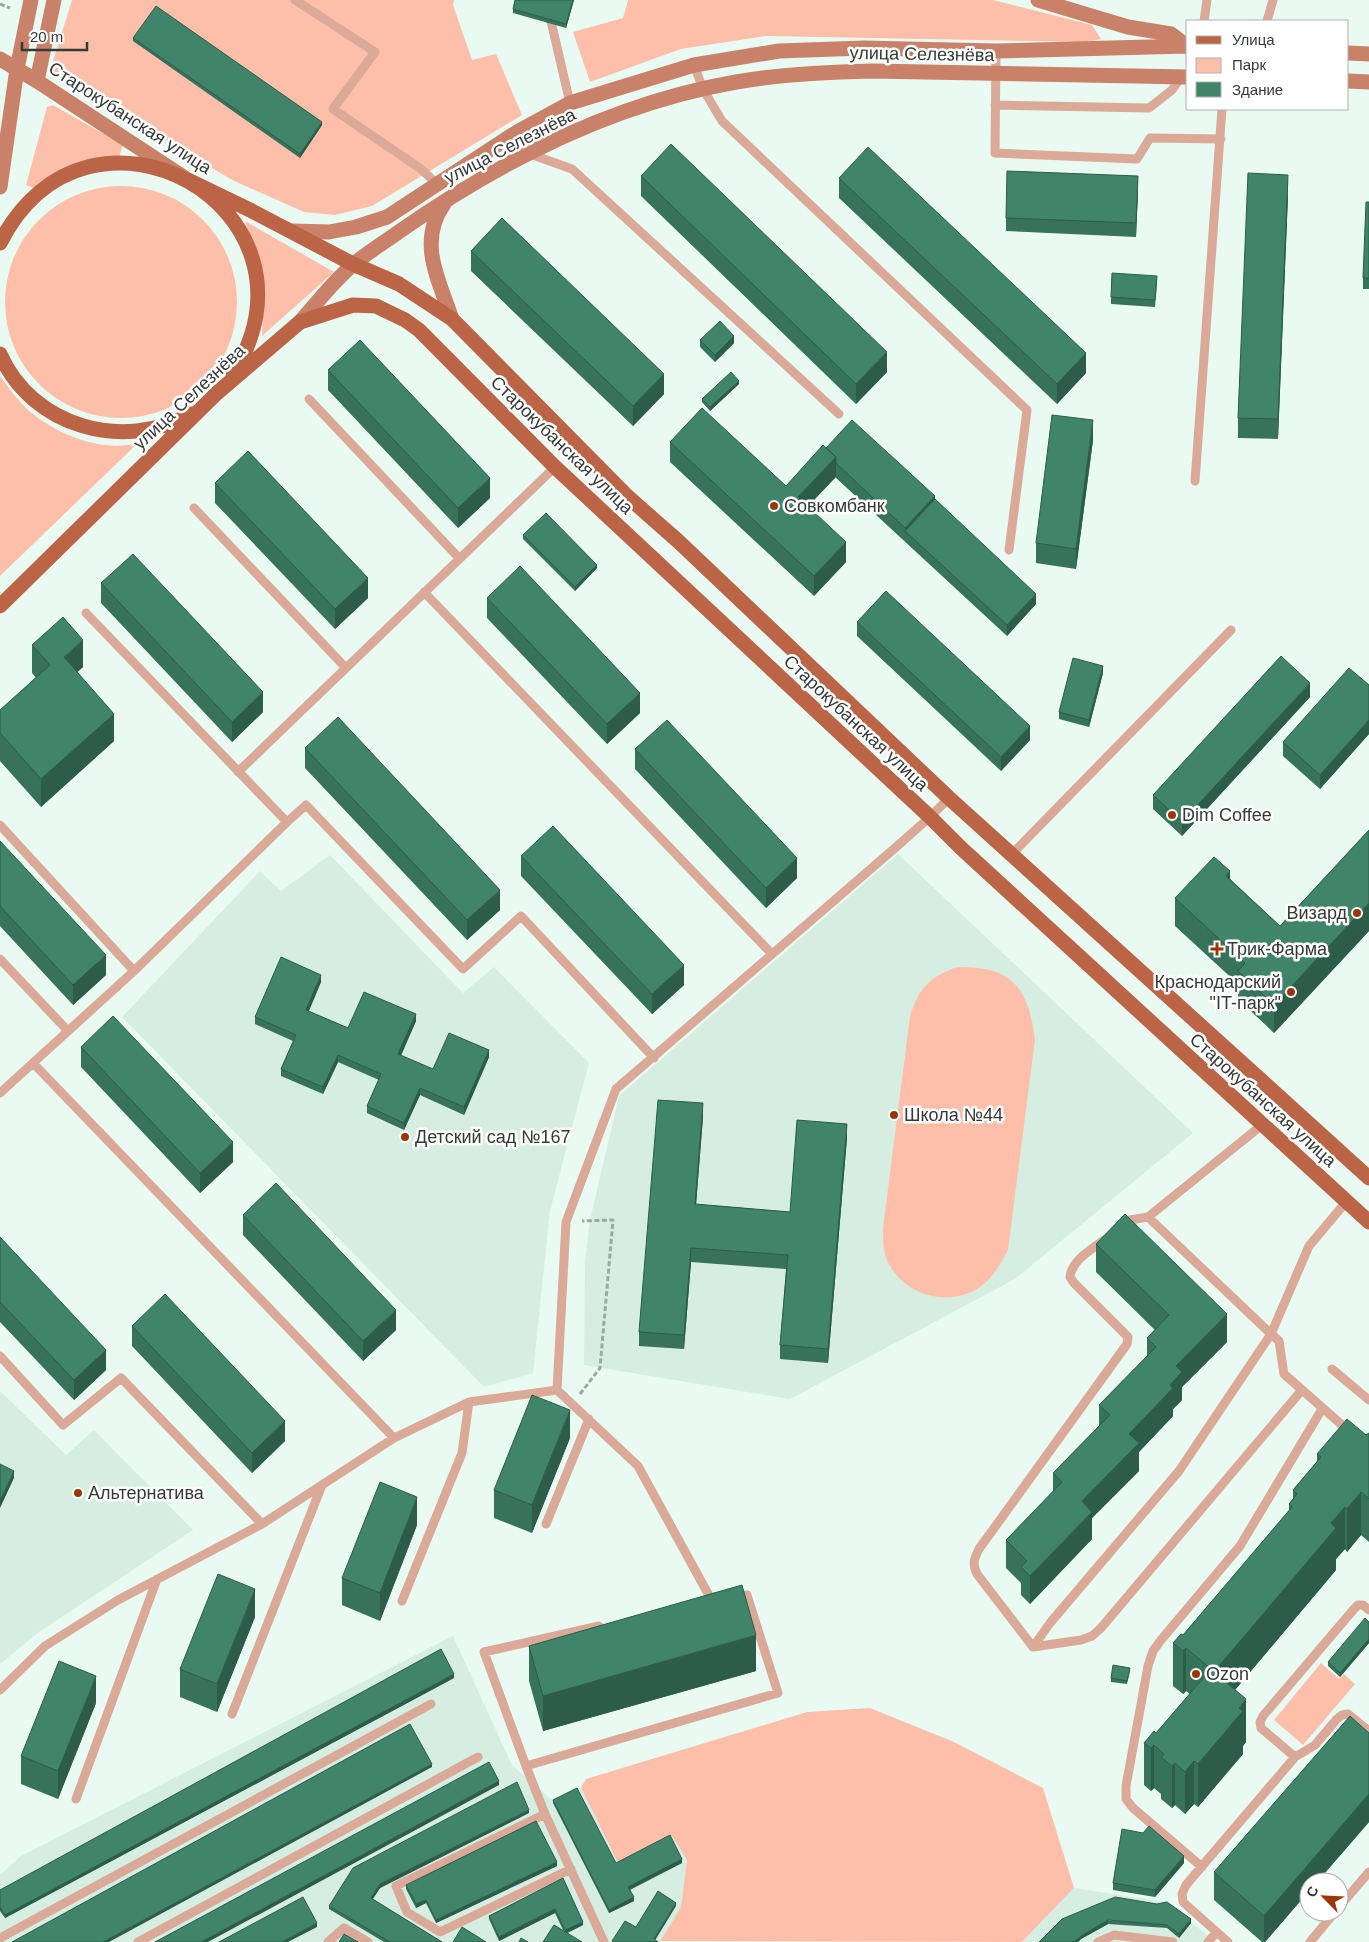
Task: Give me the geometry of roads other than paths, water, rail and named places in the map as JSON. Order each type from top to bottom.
[{"type":"main road","points":[[0,187],[17,69],[31,0]]},
{"type":"main road","points":[[37,80],[54,0]]},
{"type":"main road","name":"улица Селезнёва","points":[[1038,0],[1128,27],[1171,34],[1186,46]]},
{"type":"main road","points":[[1092,48],[1103,47],[1110,35],[1109,28],[1096,17]]},
{"type":"main road","name":"улица Селезнёва","points":[[292,232],[329,232],[356,227],[387,217],[517,132],[570,103],[694,65],[779,51],[864,48],[996,50],[1186,47]]},
{"type":"main road","points":[[1349,53],[1369,54]]},
{"type":"main road","name":"Старокубанская улица","points":[[0,59],[37,80],[188,180],[353,264],[399,284],[452,319],[628,497],[685,548],[949,798],[1369,1178]]},
{"type":"main road","name":"улица Селезнёва","points":[[0,606],[217,393],[300,322],[353,264],[448,199],[580,129],[643,105],[703,89],[778,75],[824,72],[1185,77]]},
{"type":"main road","points":[[1349,81],[1369,82]]},
{"type":"main road","points":[[0,243],[13,220],[40,192],[62,178],[87,168],[113,164],[139,164],[165,170],[188,180],[211,196],[229,215],[243,237],[255,275],[257,301],[250,340],[239,364],[217,393],[194,412],[171,424],[145,431],[106,432],[67,421],[34,400],[16,381],[0,354]]},
{"type":"main road","name":"Старокубанская улица","points":[[448,199],[433,222],[430,254],[452,319]]},
{"type":"main road","name":"Старокубанская улица","points":[[300,322],[353,305],[376,306],[406,320],[431,342],[555,467],[961,848],[1369,1222]]},
{"type":"lane","points":[[295,0],[374,52],[333,109],[421,169],[438,185]]},
{"type":"lane","points":[[548,0],[547,4],[570,103]]},
{"type":"lane","points":[[1204,20],[1207,0]]},
{"type":"lane","points":[[1267,20],[1273,0]]},
{"type":"lane","points":[[996,50],[995,153],[1137,159],[1150,138],[1221,139]]},
{"type":"lane","points":[[694,65],[703,89],[722,121],[1027,410],[1009,550]]},
{"type":"lane","points":[[995,105],[1149,108],[1185,77]]},
{"type":"lane","points":[[1195,481],[1222,110]]},
{"type":"lane","points":[[530,154],[572,169],[839,414]]},
{"type":"lane","points":[[309,399],[459,558]]},
{"type":"lane","points":[[238,772],[555,467]]},
{"type":"lane","points":[[194,508],[346,668]]},
{"type":"lane","points":[[424,592],[772,954]]},
{"type":"lane","points":[[86,613],[287,822]]},
{"type":"lane","points":[[1012,854],[1231,630]]},
{"type":"lane","points":[[557,1390],[566,1222],[616,1089],[930,817],[949,798]]},
{"type":"lane","points":[[0,1093],[134,971],[287,822],[306,806],[463,969],[521,916],[654,1058]]},
{"type":"lane","points":[[0,824],[134,971]]},
{"type":"lane","points":[[0,959],[68,1031]]},
{"type":"lane","points":[[33,1064],[394,1438]]},
{"type":"lane","points":[[1033,1647],[978,1574],[974,1567],[974,1558],[1127,1344],[1128,1337],[1123,1331],[1074,1283],[1070,1277],[1071,1269],[1077,1262],[1130,1220],[1148,1217],[1262,1125]]},
{"type":"lane","points":[[1033,1647],[1050,1623],[1179,1471],[1271,1334],[1309,1246],[1346,1202]]},
{"type":"lane","points":[[1148,1217],[1279,1341],[1284,1374],[1301,1391],[1356,1437],[1352,1441]]},
{"type":"lane","points":[[0,1356],[64,1426],[121,1378],[262,1524]]},
{"type":"lane","points":[[1332,1369],[1369,1400]]},
{"type":"lane","points":[[0,1690],[45,1646],[118,1600],[262,1524],[394,1438],[469,1402],[557,1390],[638,1466],[716,1600],[747,1595],[778,1693],[526,1766]]},
{"type":"lane","points":[[1033,1647],[1081,1640],[1092,1636],[1301,1391]]},
{"type":"lane","points":[[402,1601],[462,1453],[469,1402]]},
{"type":"lane","points":[[1202,1867],[1133,1808],[1126,1799],[1126,1786],[1148,1666],[1153,1651],[1161,1640],[1240,1546],[1322,1409]]},
{"type":"lane","points":[[546,1524],[589,1420]]},
{"type":"lane","points":[[232,1714],[322,1485]]},
{"type":"lane","points":[[76,1799],[157,1579]]},
{"type":"lane","points":[[1295,1757],[1261,1728],[1260,1722],[1263,1716],[1354,1609],[1358,1605],[1363,1605],[1369,1610]]},
{"type":"lane","points":[[604,1942],[545,1814],[484,1652],[607,1624]]},
{"type":"lane","points":[[0,1938],[431,1704]]},
{"type":"lane","points":[[1228,1942],[1183,1902],[1182,1894],[1202,1867],[1295,1757],[1315,1745],[1342,1715],[1348,1714],[1368,1728]]},
{"type":"lane","points":[[138,1942],[478,1757]]},
{"type":"lane","points":[[545,1814],[396,1886],[407,1912],[440,1932],[571,1869]]},
{"type":"lane","points":[[1349,1895],[1369,1872]]},
{"type":"lane","points":[[1310,1942],[1327,1922]]},
{"type":"lane","points":[[328,1942],[344,1928],[368,1942]]},
{"type":"lane","points":[[1208,1942],[1217,1932]]},
{"type":"lane","points":[[1098,1942],[1114,1935],[1173,1942]]},
{"type":"place","name":"Совкомбанк","points":[[774,506]]},
{"type":"place","name":"Dim Coffee","points":[[1172,815]]},
{"type":"place","name":"Визард","points":[[1357,913]]},
{"type":"place","name":"Трик-Фарма","points":[[1217,949]]},
{"type":"place","name":"Краснодарский \"IT-парк\"","points":[[1291,992]]},
{"type":"place","name":"Школа №44","points":[[894,1115]]},
{"type":"place","name":"Детский сад №167","points":[[405,1137]]},
{"type":"place","name":"Альтернатива","points":[[78,1493]]},
{"type":"place","name":"Ozon","points":[[1196,1674]]}]
